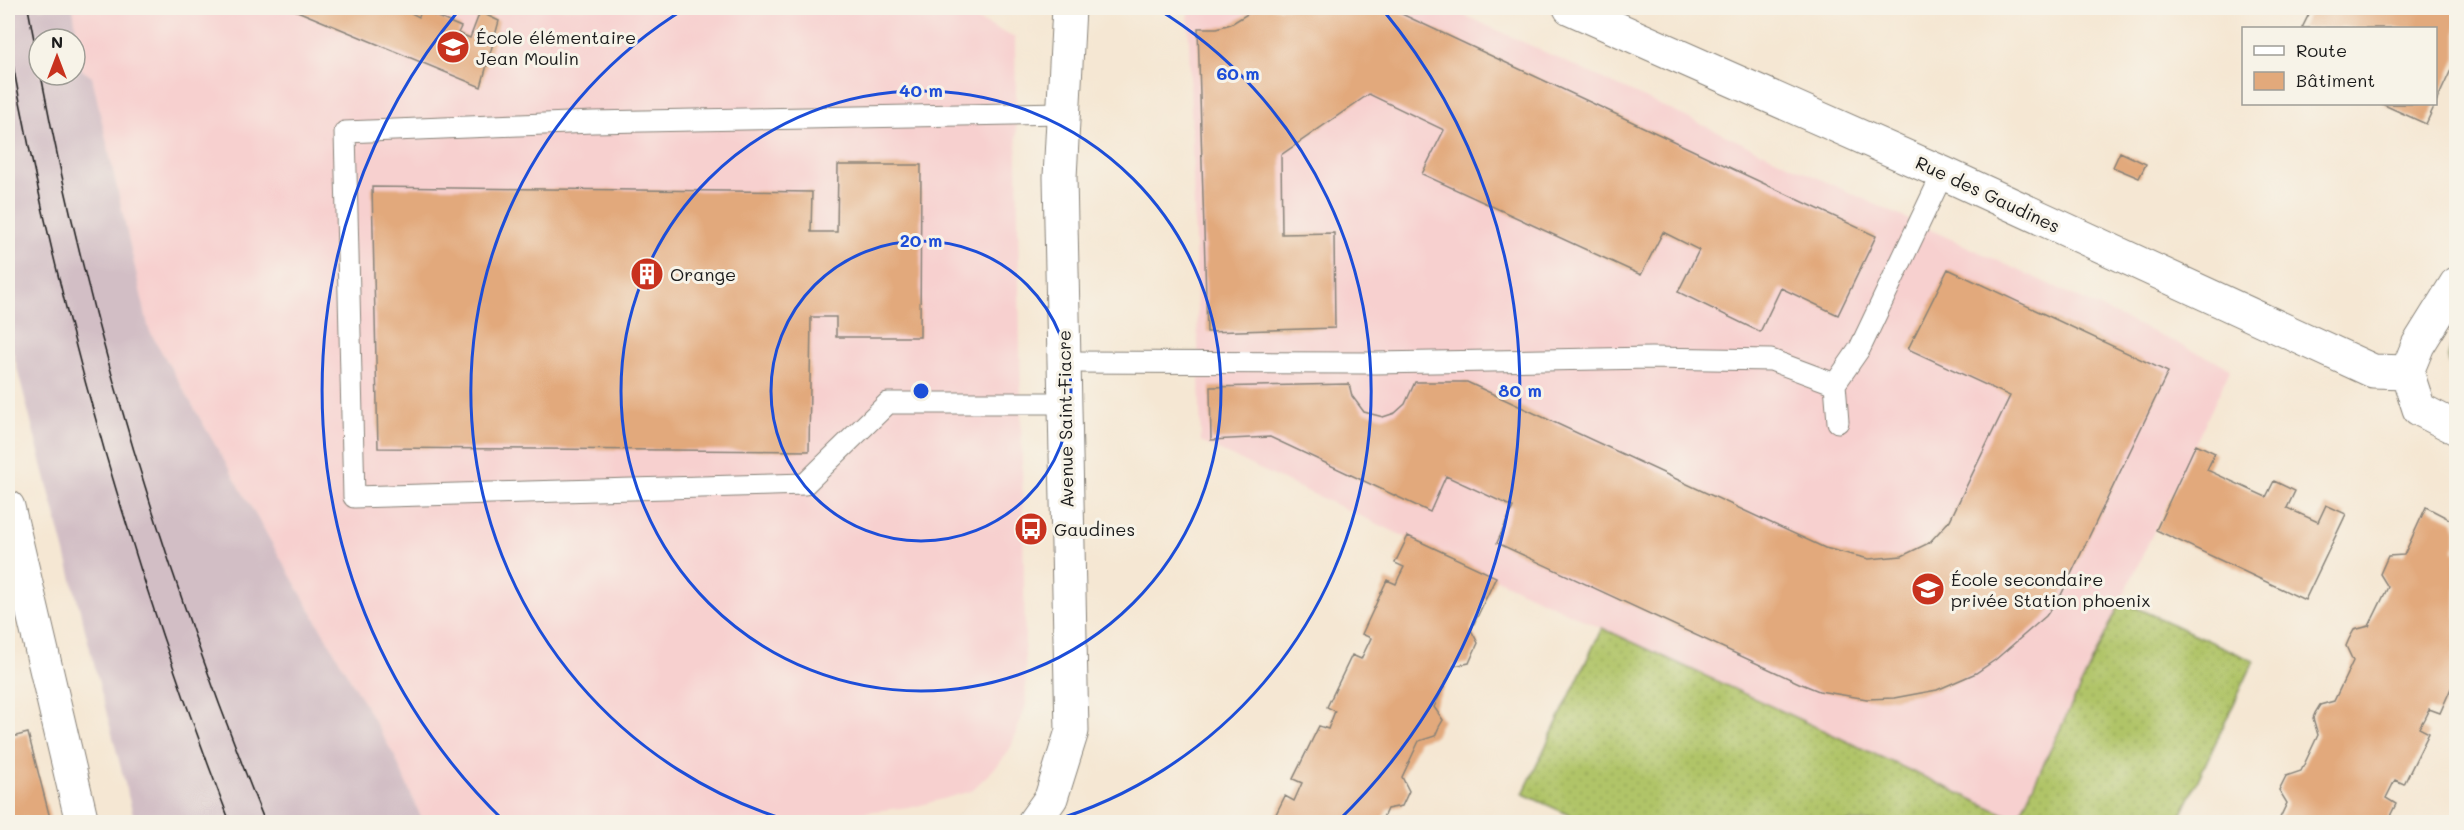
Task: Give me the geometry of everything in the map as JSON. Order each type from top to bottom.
[{"type":"street","name":"Avenue Saint-Fiacre","points":[[1034,822],[1051,798],[1072,731],[1060,177],[1069,8]]},
{"type":"street","name":"Rue des Gaudines","points":[[1570,8],[1943,173],[2373,371],[2407,372]]},
{"type":"street","points":[[2457,284],[2418,345],[2407,372],[2419,409],[2457,428]]},
{"type":"street","points":[[8,507],[15,579],[82,822]]},
{"type":"lane","points":[[1064,113],[604,121],[345,132],[354,497],[805,484],[888,403],[1064,403]]},
{"type":"lane","points":[[1838,422],[1835,384],[1860,348],[1943,173]]},
{"type":"lane","points":[[1064,362],[1376,363],[1651,358],[1771,360],[1835,384]]},
{"type":"shaded area","points":[[8,8],[73,8],[76,27],[27,27],[27,87],[87,87],[87,74],[92,77],[149,330],[395,757],[423,822],[135,822],[8,333]]},
{"type":"shaded area","points":[[73,8],[954,8],[1015,38],[1026,705],[1011,747],[999,764],[971,791],[917,806],[782,822],[423,822],[395,757],[149,330],[92,77],[87,74],[87,27],[76,27]]},
{"type":"shaded area","points":[[1188,8],[1449,8],[2231,368],[2017,821],[1201,442]]},
{"type":"green space","points":[[2456,326],[2456,391],[2448,357]]},
{"type":"green space","points":[[2121,601],[2254,661],[2178,822],[1585,822],[1523,794],[1602,628],[2017,820]]},
{"type":"building","name":"École élémentaire Jean Moulin","points":[[290,8],[411,8],[409,12],[419,17],[421,10],[461,27],[458,33],[470,38],[480,12],[499,21],[481,87]]},
{"type":"building","points":[[1257,8],[1389,8],[1876,236],[1838,315],[1781,288],[1760,332],[1678,292],[1699,250],[1663,232],[1641,275],[1422,174],[1444,130],[1369,94],[1281,155],[1282,234],[1334,233],[1335,328],[1207,332],[1198,28],[1217,28],[1231,24]]},
{"type":"building","points":[[2312,8],[2456,8],[2456,59],[2437,100],[2437,27],[2302,27]]},
{"type":"building","points":[[2384,105],[2435,105],[2426,124]]},
{"type":"building","points":[[2120,152],[2146,164],[2139,178],[2113,167]]},
{"type":"building","name":"Orange","points":[[838,165],[921,165],[920,337],[836,337],[836,317],[811,317],[809,451],[378,448],[372,187],[812,192],[811,232],[837,232]]},
{"type":"building","points":[[1948,269],[2168,372],[2061,595],[2046,616],[1995,660],[1976,673],[1937,690],[1894,698],[1867,699],[1819,691],[1799,683],[1497,543],[1513,507],[1446,476],[1430,512],[1270,437],[1211,440],[1210,387],[1349,384],[1352,396],[1364,412],[1383,417],[1395,413],[1405,404],[1415,382],[1467,382],[1825,548],[1869,559],[1902,556],[1929,543],[1950,520],[2010,396],[1908,349]]},
{"type":"building","points":[[2196,444],[2215,453],[2207,470],[2266,497],[2274,481],[2295,491],[2287,508],[2318,522],[2326,505],[2346,514],[2305,600],[2156,530]]},
{"type":"building","points":[[2426,507],[2453,521],[2456,530],[2456,544],[2453,551],[2456,552],[2456,648],[2453,656],[2456,659],[2456,677],[2440,713],[2429,709],[2419,728],[2429,733],[2404,784],[2395,780],[2386,798],[2396,804],[2387,822],[2278,822],[2287,803],[2279,790],[2286,776],[2301,771],[2318,735],[2313,718],[2315,713],[2320,705],[2334,701],[2353,661],[2346,646],[2349,639],[2354,630],[2369,626],[2388,587],[2380,574],[2388,556],[2404,555]]},
{"type":"building","points":[[1408,536],[1496,577],[1471,630],[1478,643],[1469,663],[1454,666],[1434,707],[1443,720],[1435,736],[1419,741],[1402,777],[1409,791],[1402,806],[1387,809],[1381,822],[1272,822],[1285,796],[1294,801],[1302,783],[1293,779],[1319,726],[1328,729],[1335,711],[1327,707],[1352,655],[1361,659],[1371,638],[1362,634],[1387,580],[1396,584],[1404,567],[1395,563]]},
{"type":"building","points":[[28,733],[50,818],[33,822],[8,822],[8,738]]},
{"type":"tram line","points":[[28,8],[32,27]]},
{"type":"tram line","points":[[8,38],[49,238],[100,436],[161,630],[230,822]]},
{"type":"tram line","points":[[44,87],[83,266],[135,454],[196,640],[265,822]]},
{"type":"place","name":"École élémentaire Jean Moulin","points":[[453,47]]},
{"type":"place","name":"Orange","points":[[647,274]]},
{"type":"place","name":"Gaudines","points":[[1031,529]]},
{"type":"place","name":"École secondaire privée Station phoenix","points":[[1928,589]]}]
